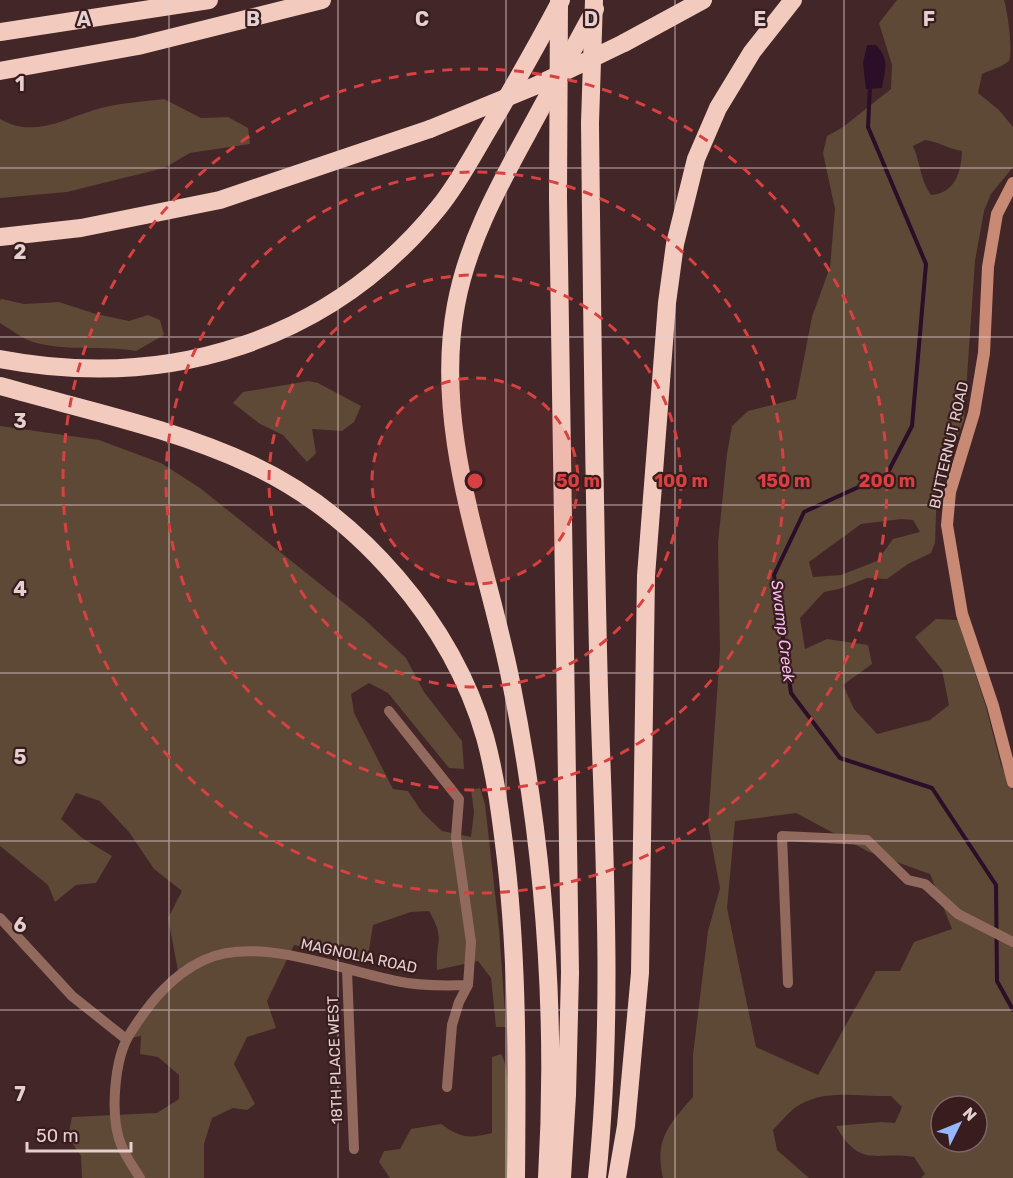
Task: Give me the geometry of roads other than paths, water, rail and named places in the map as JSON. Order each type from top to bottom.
[{"type":"highway","points":[[0,32],[209,0]]},
{"type":"highway","points":[[0,71],[149,43],[322,0]]},
{"type":"highway","points":[[560,0],[558,197],[570,974],[562,1178]]},
{"type":"highway","points":[[0,359],[56,368],[87,369],[127,368],[198,359],[235,350],[276,333],[333,302],[371,276],[398,252],[441,205],[476,149],[560,0]]},
{"type":"highway","points":[[587,0],[598,631],[607,974],[604,1108],[597,1178]]},
{"type":"highway","points":[[590,123],[594,0]]},
{"type":"highway","points":[[547,1178],[551,1020],[534,816],[510,678],[460,465],[453,421],[452,338],[455,307],[474,240],[501,183],[600,0]]},
{"type":"highway","points":[[0,237],[81,228],[220,200],[430,129],[535,86],[624,43],[703,0]]},
{"type":"highway","points":[[617,1178],[626,1126],[640,973],[646,576],[665,325],[675,244],[696,159],[718,108],[752,51],[793,0]]},
{"type":"highway","points":[[0,386],[179,437],[255,466],[325,510],[354,535],[389,571],[423,613],[456,667],[470,698],[484,736],[496,783],[512,910],[518,1043],[516,1178]]},
{"type":"street","name":"BUTTERNUT ROAD","points":[[1012,774],[963,614],[947,525],[950,492],[974,413],[984,353],[988,267],[997,214],[1013,183]]},
{"type":"street","points":[[389,711],[459,799],[456,837],[471,942],[468,985],[455,1013],[447,1088]]},
{"type":"street","points":[[788,983],[782,837],[867,840],[908,880],[925,884],[958,914],[1013,942]]},
{"type":"street","points":[[0,918],[72,996],[126,1039]]},
{"type":"street","name":"MAGNOLIA ROAD","points":[[140,1178],[121,1145],[114,1113],[117,1076],[126,1039],[152,999],[179,976],[205,959],[236,952],[265,951],[347,970],[433,986],[468,985]]},
{"type":"street","name":"18TH PLACE WEST","points":[[347,970],[354,1149]]},
{"type":"waterway","name":"Swamp Creek","points":[[870,86],[868,127],[926,264],[912,426],[887,474],[804,512],[774,575],[791,693],[840,758],[932,788],[996,885],[997,981],[1013,1010]]}]
